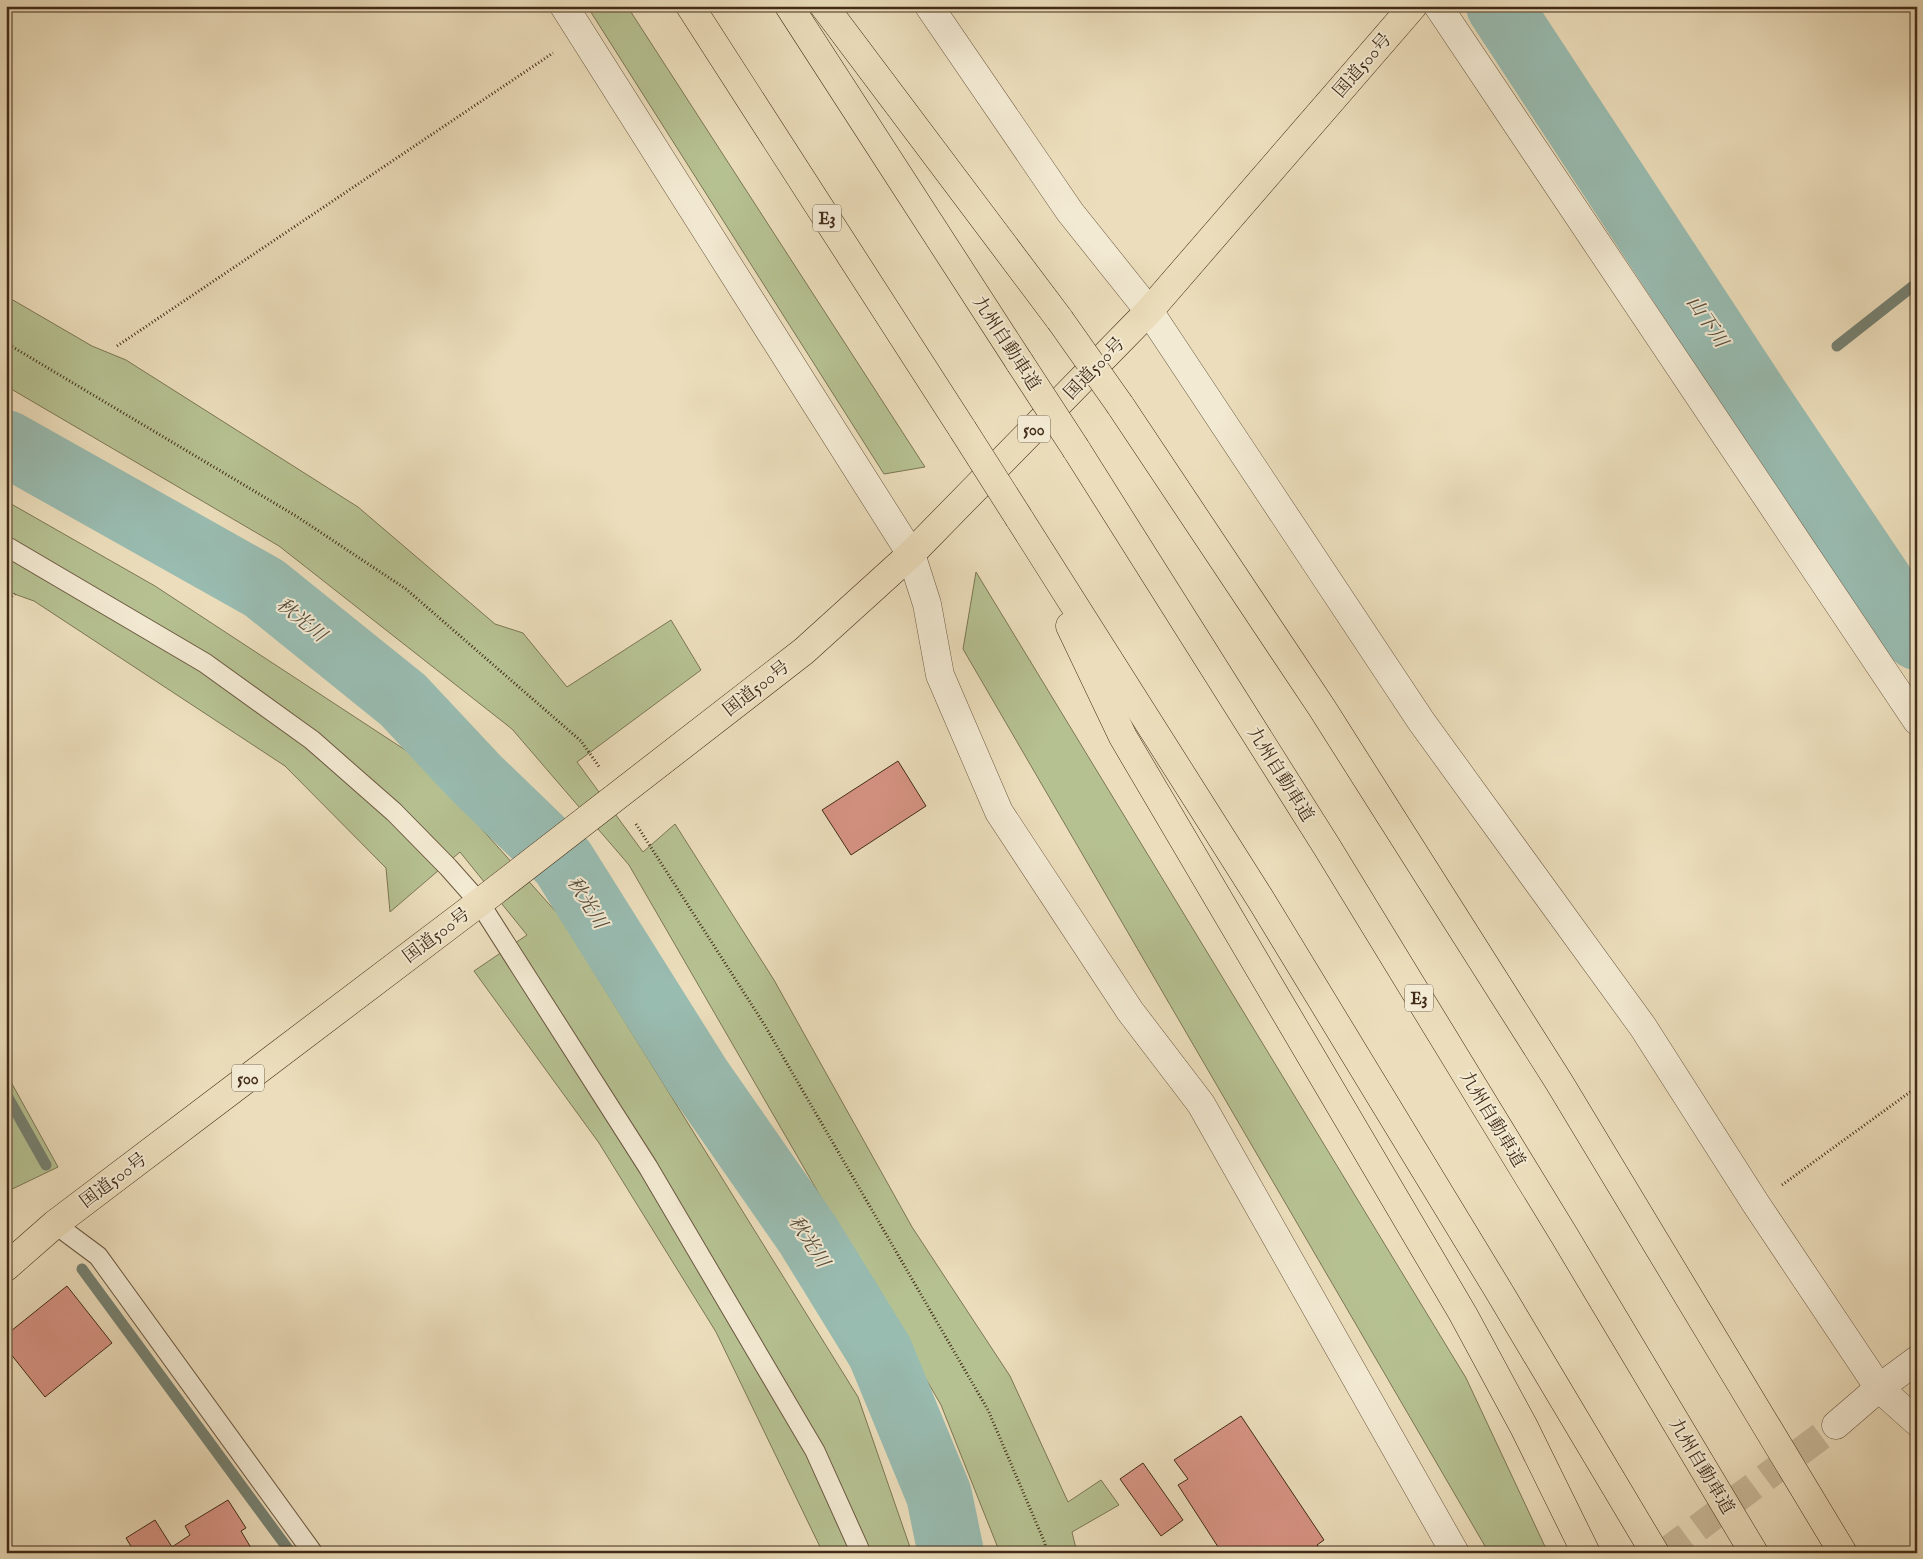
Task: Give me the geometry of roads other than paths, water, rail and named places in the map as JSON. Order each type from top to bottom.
[{"type":"highway","name":"E3","points":[[690,6],[963,430],[1261,900],[1655,1553]]},
{"type":"highway","name":"九州自動車道","points":[[789,6],[1076,449],[1327,847],[1564,1235],[1754,1553]]},
{"type":"highway","points":[[824,6],[1060,320],[1120,405],[1322,708],[1570,1099],[1843,1553]]},
{"type":"highway","name":"国道500号","points":[[6,1267],[55,1224],[613,800],[804,651],[912,554],[1149,311],[1413,6]]},
{"type":"highway","points":[[1019,518],[1122,737],[1463,1314],[1524,1427],[1585,1551]]},
{"type":"highway","points":[[1796,1475],[1839,1534],[1857,1553]]},
{"type":"street","points":[[564,6],[912,554],[927,604],[940,675],[999,812],[1130,1011],[1201,1104],[1455,1553]]},
{"type":"street","points":[[928,6],[1070,212],[1149,311],[1422,721],[1643,1027],[1756,1204],[1879,1388],[1917,1422]]},
{"type":"street","points":[[1438,6],[1913,706]]},
{"type":"street","points":[[1836,1425],[1879,1388],[1917,1360]]},
{"type":"lane","points":[[6,546],[205,663],[312,740],[486,897],[815,1451],[861,1553]]},
{"type":"lane","points":[[55,1224],[98,1256],[313,1553]]},
{"type":"waterway","name":"山下川","points":[[1499,6],[1757,399],[1917,637]]},
{"type":"waterway","points":[[1837,346],[1917,283]]},
{"type":"waterway","name":"秋光川","points":[[6,443],[264,588],[403,700],[477,779],[563,862],[698,1077],[808,1235],[880,1352],[939,1495],[951,1553]]},
{"type":"waterway","points":[[6,1094],[46,1165]]},
{"type":"waterway","points":[[82,1269],[291,1553]]},
{"type":"tunnel","points":[[1664,1553],[1836,1425]]}]
